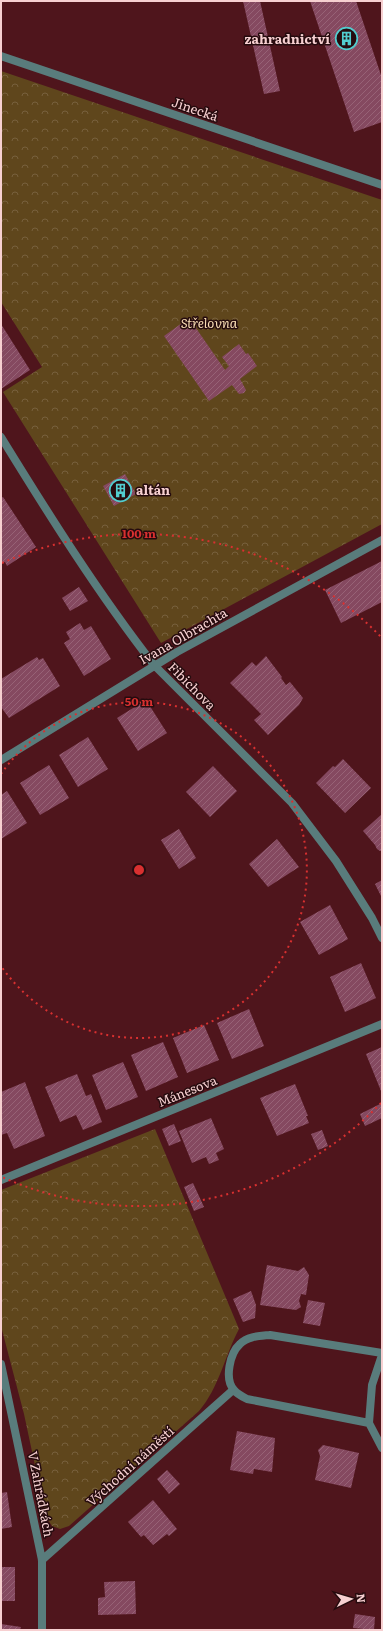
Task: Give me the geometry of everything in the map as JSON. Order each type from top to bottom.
[{"type":"street","name":"Jinecká","points":[[1,56],[382,185]]},
{"type":"street","name":"Fibichova","points":[[1,437],[79,560],[154,665],[292,803],[336,861],[372,918],[382,938]]},
{"type":"street","name":"Ivana Olbrachta","points":[[1,760],[154,665],[382,540]]},
{"type":"street","name":"Mánesova","points":[[1,1180],[382,1024]]},
{"type":"street","points":[[369,1423],[247,1399],[233,1390],[229,1376],[230,1359],[240,1344],[253,1336],[270,1335],[382,1354],[372,1385],[369,1423],[382,1448]]},
{"type":"street","name":"V Zahrádkách","points":[[1,1364],[42,1560],[42,1630]]},
{"type":"street","name":"Východní náměstí","points":[[42,1560],[233,1390]]},
{"type":"green space","name":"Střelovna","points":[[1,71],[382,200],[382,524],[161,643],[3,392],[42,367],[1,302]]},
{"type":"green space","points":[[155,1129],[239,1329],[217,1382],[206,1402],[199,1411],[69,1526],[60,1529],[52,1526],[46,1517],[24,1414],[1,1326],[1,1190]]},
{"type":"building","points":[[243,1],[260,1],[280,91],[264,94]]},
{"type":"building","name":"zahradnictví","points":[[310,1],[356,1],[382,78],[382,122],[354,132]]},
{"type":"building","points":[[189,318],[225,370],[229,366],[222,357],[239,344],[246,354],[248,353],[257,366],[240,379],[246,390],[244,393],[239,394],[232,385],[209,401],[164,336]]},
{"type":"building","points":[[1,324],[30,370],[1,389]]},
{"type":"building","name":"altán","points":[[125,474],[136,494],[114,506],[103,486]]},
{"type":"building","points":[[3,497],[36,547],[7,566],[5,562],[1,563],[1,498]]},
{"type":"building","points":[[382,561],[382,602],[341,623],[325,590]]},
{"type":"building","points":[[79,587],[88,601],[70,611],[62,598]]},
{"type":"building","points":[[80,623],[84,630],[91,626],[111,659],[84,676],[64,643],[70,639],[66,632]]},
{"type":"building","points":[[266,656],[282,677],[281,678],[286,685],[290,682],[303,698],[299,705],[268,735],[254,720],[261,714],[230,683],[252,662],[256,666]]},
{"type":"building","points":[[37,657],[39,660],[43,658],[60,686],[9,718],[1,707],[1,679]]},
{"type":"building","points":[[146,700],[167,733],[138,751],[117,718]]},
{"type":"building","points":[[88,737],[108,769],[78,787],[59,755]]},
{"type":"building","points":[[343,759],[371,788],[345,813],[316,783],[333,766],[335,767]]},
{"type":"building","points":[[49,765],[69,798],[40,815],[20,783]]},
{"type":"building","points":[[213,766],[237,791],[210,817],[186,792]]},
{"type":"building","points":[[7,791],[27,823],[1,839],[1,795]]},
{"type":"building","points":[[382,814],[382,851],[380,851],[363,831]]},
{"type":"building","points":[[179,829],[196,858],[179,869],[161,840]]},
{"type":"building","points":[[277,839],[299,867],[268,887],[249,864]]},
{"type":"building","points":[[382,880],[382,898],[375,884]]},
{"type":"building","points":[[330,905],[348,939],[319,955],[300,922]]},
{"type":"building","points":[[361,963],[376,998],[345,1012],[330,977]]},
{"type":"building","points":[[249,1009],[264,1046],[232,1059],[217,1023]]},
{"type":"building","points":[[204,1025],[219,1060],[187,1073],[173,1038]]},
{"type":"building","points":[[163,1042],[178,1077],[146,1091],[131,1055]]},
{"type":"building","points":[[382,1047],[382,1090],[381,1091],[366,1054]]},
{"type":"building","points":[[123,1062],[138,1097],[106,1110],[92,1075]]},
{"type":"building","points":[[77,1074],[86,1096],[91,1094],[102,1122],[83,1130],[76,1115],[60,1122],[45,1087]]},
{"type":"building","points":[[25,1082],[45,1136],[14,1149],[7,1133],[1,1135],[1,1092]]},
{"type":"building","points":[[295,1084],[308,1116],[306,1116],[309,1123],[277,1136],[260,1098]]},
{"type":"building","points":[[382,1103],[382,1118],[365,1126],[360,1114]]},
{"type":"building","points":[[211,1118],[224,1149],[216,1153],[219,1160],[209,1164],[206,1157],[192,1163],[179,1131]]},
{"type":"building","points":[[174,1124],[181,1141],[169,1146],[162,1129]]},
{"type":"building","points":[[322,1130],[328,1146],[318,1150],[311,1134]]},
{"type":"building","points":[[193,1183],[204,1207],[194,1211],[184,1187]]},
{"type":"building","points":[[267,1265],[298,1271],[304,1267],[309,1275],[306,1295],[301,1294],[299,1301],[301,1307],[296,1310],[260,1305]]},
{"type":"building","points":[[251,1291],[256,1305],[255,1318],[243,1322],[233,1299]]},
{"type":"building","points":[[308,1300],[325,1303],[320,1326],[303,1323]]},
{"type":"building","points":[[237,1431],[275,1438],[272,1472],[254,1469],[253,1474],[230,1470]]},
{"type":"building","points":[[323,1445],[359,1453],[351,1488],[315,1480],[320,1456],[318,1450]]},
{"type":"building","points":[[167,1470],[180,1484],[169,1494],[157,1479]]},
{"type":"building","points":[[7,1492],[12,1527],[1,1529],[1,1493]]},
{"type":"building","points":[[153,1500],[177,1529],[169,1536],[167,1534],[153,1545],[144,1535],[141,1537],[128,1522]]},
{"type":"building","points":[[1,1567],[15,1567],[15,1601],[1,1601]]},
{"type":"building","points":[[135,1581],[136,1614],[98,1615],[98,1598],[105,1597],[104,1582]]},
{"type":"building","points":[[355,1614],[375,1617],[374,1630],[353,1628]]},
{"type":"building","points":[[1,1624],[21,1627],[20,1630],[1,1630]]},
{"type":"place","name":"zahradnictví","points":[[346,39]]},
{"type":"place","name":"altán","points":[[120,490]]}]
